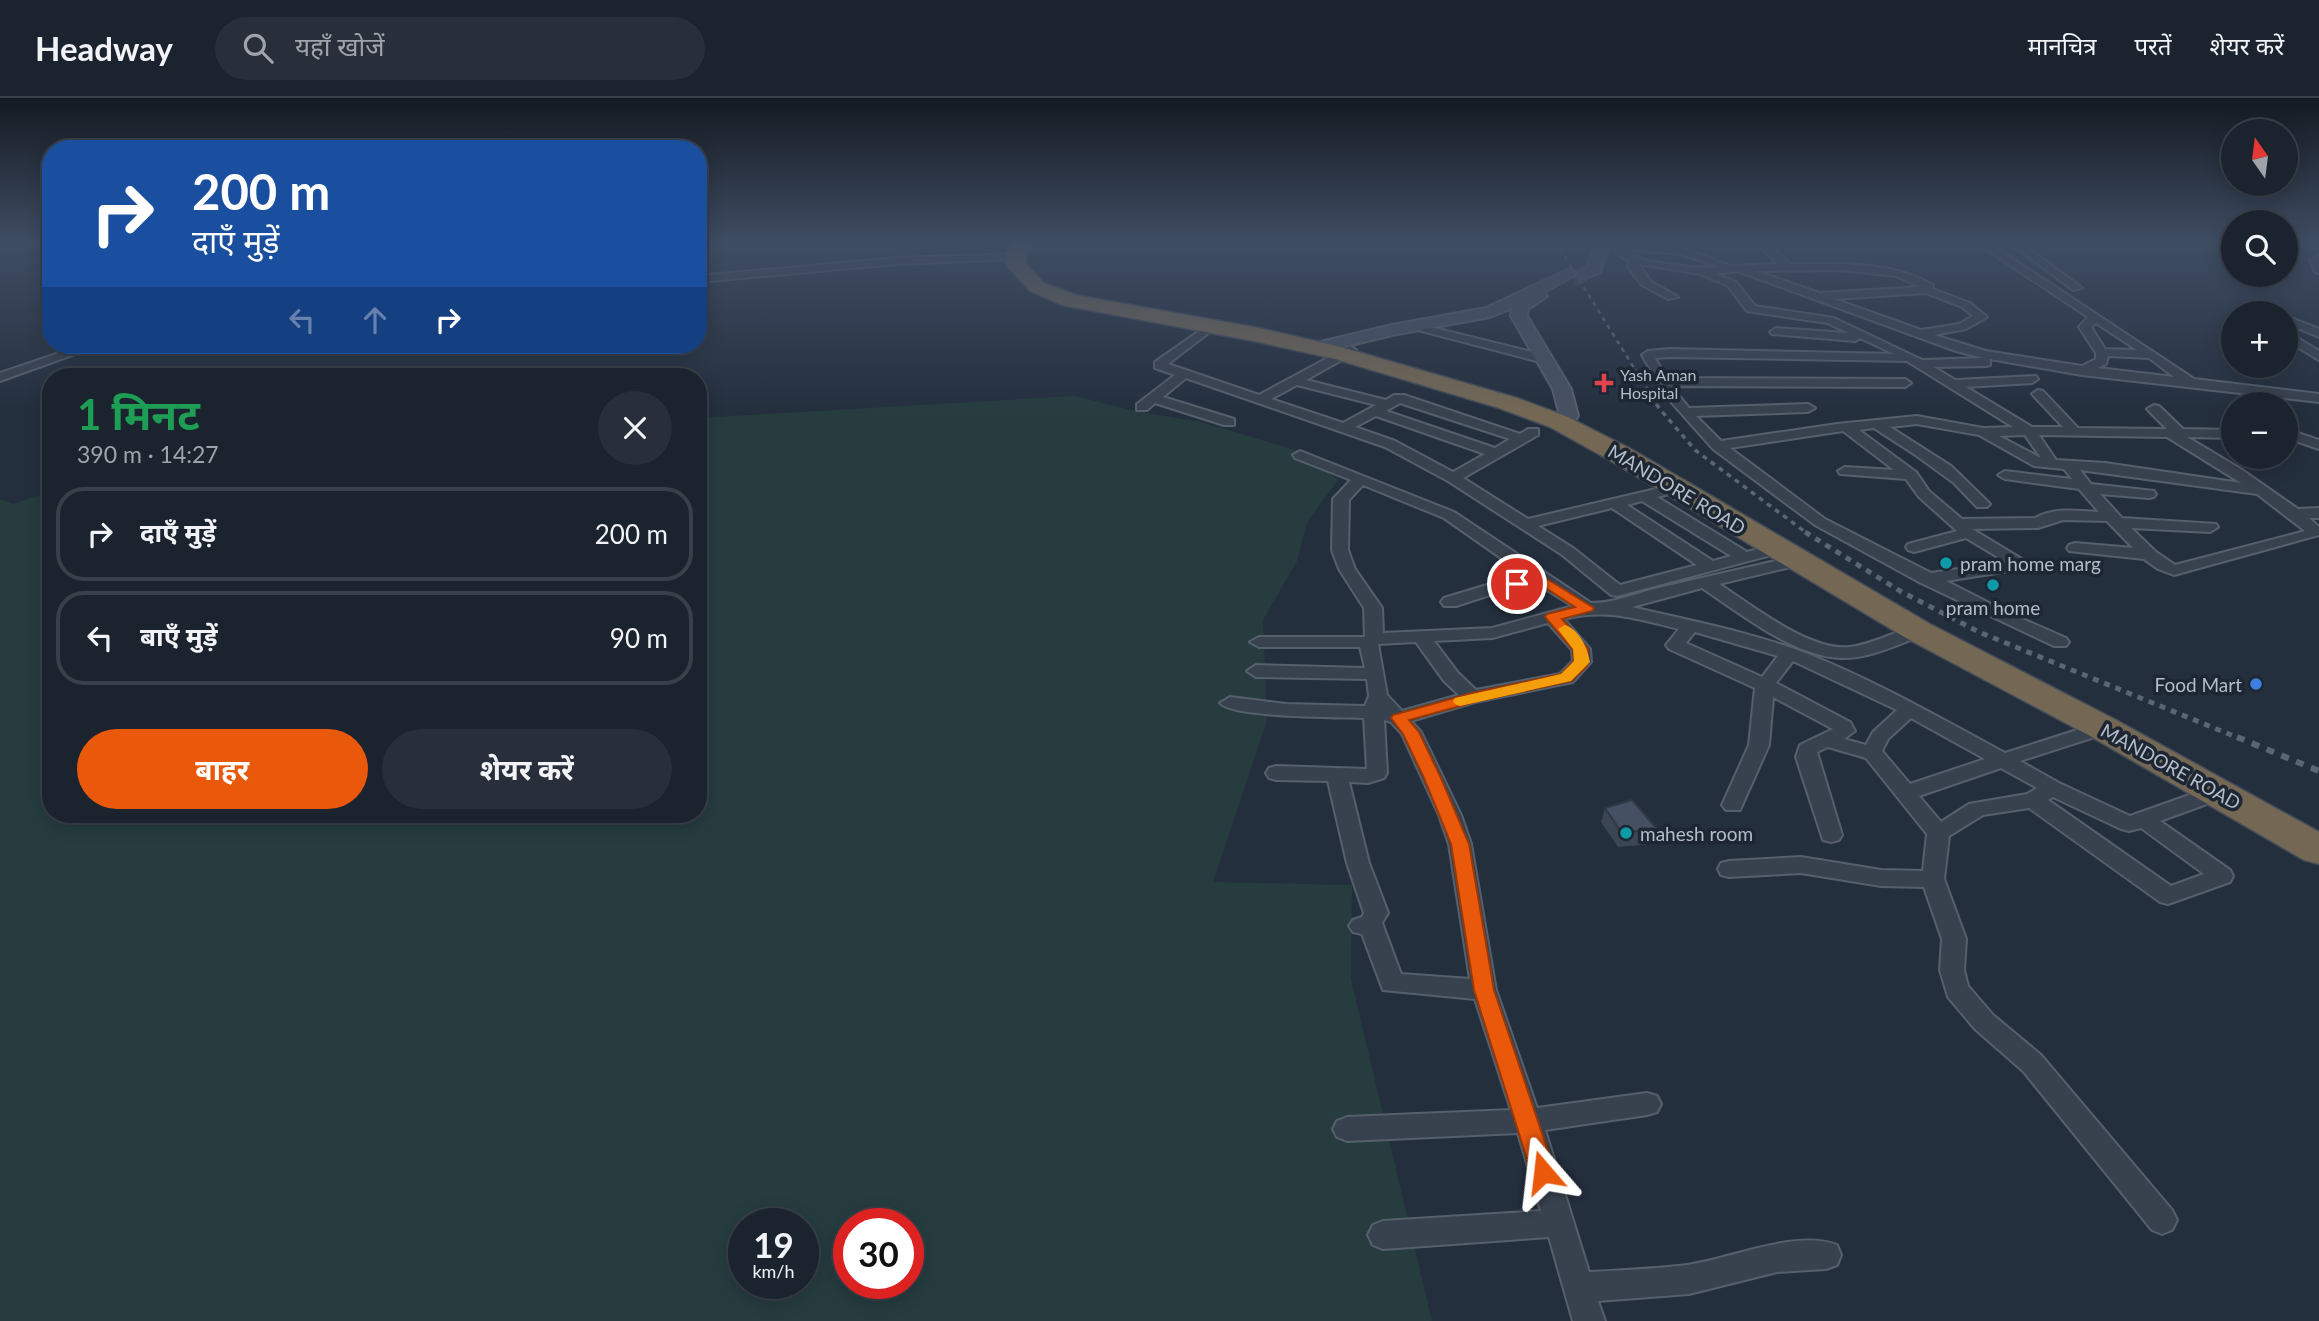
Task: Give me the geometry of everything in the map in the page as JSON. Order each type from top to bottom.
[{"type":"highway","name":"MANDORE ROAD","points":[[1067,298],[1093,306],[1334,349],[1545,416],[1584,434],[1919,631],[2103,728],[2319,850]]},
{"type":"highway","name":"MANDORE ROAD","points":[[1087,298],[1334,349],[1568,416],[1632,450],[1773,536],[1924,621],[2213,774],[2319,834]]},
{"type":"main road","points":[[1334,349],[1414,326],[1495,311],[1524,298]]},
{"type":"main road","points":[[1536,298],[1519,310],[1520,319],[1562,389],[1568,416]]},
{"type":"street","points":[[1743,298],[1751,309],[1769,314],[1821,318],[1911,358],[2029,431],[2051,465]]},
{"type":"street","points":[[1820,298],[1985,355],[2192,384],[2319,398]]},
{"type":"street","points":[[1920,334],[1962,327],[1982,317],[1966,305],[1948,298]]},
{"type":"street","points":[[2062,298],[2154,355],[2192,384]]},
{"type":"street","points":[[2060,642],[1927,579],[1820,522],[1718,446],[1686,412],[1648,357],[1649,354],[1911,358],[2084,370],[2102,361],[2102,352],[2085,327],[2095,317]]},
{"type":"street","points":[[2298,324],[2319,333]]},
{"type":"street","points":[[1211,326],[1159,365],[1390,444],[1453,478],[1567,551],[1617,591],[1787,555]]},
{"type":"street","points":[[1414,326],[1544,359]]},
{"type":"street","points":[[1776,332],[1868,338]]},
{"type":"street","points":[[2298,343],[2319,356]]},
{"type":"street","points":[[1911,358],[1960,348]]},
{"type":"street","points":[[1261,400],[1295,381],[1334,349]]},
{"type":"street","points":[[1985,355],[2003,350]]},
{"type":"street","points":[[2102,352],[2154,355]]},
{"type":"street","points":[[0,377],[68,354]]},
{"type":"street","points":[[1768,355],[1808,408],[1911,475],[1924,494],[1962,527],[2022,564],[1927,579]]},
{"type":"street","points":[[1184,374],[1147,403],[1229,422]]},
{"type":"street","points":[[1953,384],[2032,379]]},
{"type":"street","points":[[1295,381],[1381,408],[1497,453]]},
{"type":"street","points":[[1663,382],[1905,383]]},
{"type":"street","points":[[2218,387],[2226,392]]},
{"type":"street","points":[[2038,394],[2075,432]]},
{"type":"street","points":[[1344,428],[1399,398],[1520,438]]},
{"type":"street","points":[[1686,412],[1808,408]]},
{"type":"street","points":[[2068,466],[2147,554],[2161,566],[2174,570],[2312,534],[2314,531],[2295,514],[2174,433],[2154,409]]},
{"type":"street","points":[[1718,446],[1841,427],[1928,420],[1983,432],[2221,435]]},
{"type":"street","points":[[1877,424],[1946,468],[1966,484],[1982,504]]},
{"type":"street","points":[[1453,478],[1533,432]]},
{"type":"street","points":[[1983,432],[2024,456],[2051,465],[2105,467],[2260,490]]},
{"type":"street","points":[[2298,437],[2319,445]]},
{"type":"street","points":[[1300,455],[1449,515],[1587,608]]},
{"type":"street","points":[[1845,471],[1911,475]]},
{"type":"street","points":[[2005,475],[2149,494]]},
{"type":"street","points":[[1276,773],[1368,776],[1377,773],[1376,694],[1371,641],[1373,608],[1347,569],[1340,550],[1342,499],[1361,479]]},
{"type":"street","points":[[1525,524],[1677,488]]},
{"type":"street","points":[[1644,496],[1744,558]]},
{"type":"street","points":[[1614,503],[1771,623],[1819,649],[1843,653],[1919,631]]},
{"type":"street","points":[[2295,514],[2319,513]]},
{"type":"street","points":[[1962,527],[2038,523],[2048,517],[2063,515],[2210,527]]},
{"type":"street","points":[[1914,547],[1961,535],[1962,527]]},
{"type":"street","points":[[2075,548],[2147,554]]},
{"type":"street","points":[[1614,608],[1744,558],[1787,555]]},
{"type":"street","points":[[1450,601],[1497,587],[1547,583]]},
{"type":"street","points":[[1259,642],[1371,641],[1492,633],[1587,608],[1614,608],[1789,654],[1908,710],[2052,788],[2070,794],[2129,824],[2218,792]]},
{"type":"street","points":[[1399,718],[1472,697],[1566,678],[1582,662],[1581,649],[1552,617]]},
{"type":"street","points":[[1690,627],[1675,645],[1765,685],[1843,726],[1845,731],[1807,749],[1806,757],[1831,835]]},
{"type":"street","points":[[1422,638],[1451,677],[1472,697]]},
{"type":"street","points":[[1732,805],[1759,745],[1765,685],[1789,654]]},
{"type":"street","points":[[1256,671],[1376,694],[1411,732],[1450,815],[1460,844],[1484,990],[1528,1121],[1589,1321]]},
{"type":"street","points":[[1230,703],[1286,710],[1376,694]]},
{"type":"street","points":[[1872,752],[1880,736],[1908,710]]},
{"type":"street","points":[[1905,793],[2103,728]]},
{"type":"street","points":[[1828,740],[1854,750],[1872,752],[1938,832],[1934,879],[1954,939],[1952,970],[1957,990],[1984,1022],[2032,1063],[2162,1220]]},
{"type":"street","points":[[1337,775],[1353,847],[1376,913],[1365,924],[1392,983],[1484,990]]},
{"type":"street","points":[[1938,832],[1977,809],[2033,800],[2052,788]]},
{"type":"street","points":[[2033,800],[2168,896],[2222,876],[2145,820]]},
{"type":"street","points":[[1729,869],[1801,865],[1900,880],[1934,879]]},
{"type":"street","points":[[1347,1129],[1528,1121],[1647,1104]]},
{"type":"street","points":[[1382,1235],[1559,1223]]},
{"type":"street","points":[[1580,1288],[1689,1279],[1777,1258],[1826,1255]]},
{"type":"green space","points":[[1074,396],[1135,411],[1201,422],[1302,452],[1338,480],[1307,522],[1297,561],[1263,620],[1267,721],[1213,882],[1352,885],[1351,979],[1432,1321],[0,1321],[0,499],[13,504],[42,494],[42,823],[707,823],[707,417]]},
{"type":"building","points":[[1632,800],[1657,829],[1622,833],[1605,808]]},
{"type":"railway","points":[[1591,298],[1636,371]]},
{"type":"railway","points":[[1635,370],[1659,408],[1695,450],[1807,533]]},
{"type":"railway","points":[[1807,533],[1900,591],[1979,632],[2241,739]]},
{"type":"railway","points":[[2237,737],[2319,771]]},
{"type":"slow traffic","points":[[1460,701],[1566,678],[1582,662],[1581,649],[1565,629]]},
{"type":"place","name":"Yash Aman Hospital","points":[[1604,383]]},
{"type":"place","name":"pram home marg","points":[[1946,563]]},
{"type":"place","name":"pram home","points":[[1993,585]]},
{"type":"place","name":"Food Mart","points":[[2256,684]]},
{"type":"place","name":"mahesh room","points":[[1626,833]]},
{"type":"route","points":[[1517,584],[1547,583],[1587,608],[1552,617],[1581,649],[1582,662],[1566,678],[1472,697],[1399,718],[1411,732],[1450,815],[1460,844],[1484,990],[1508,1056],[1543,1172]]}]
